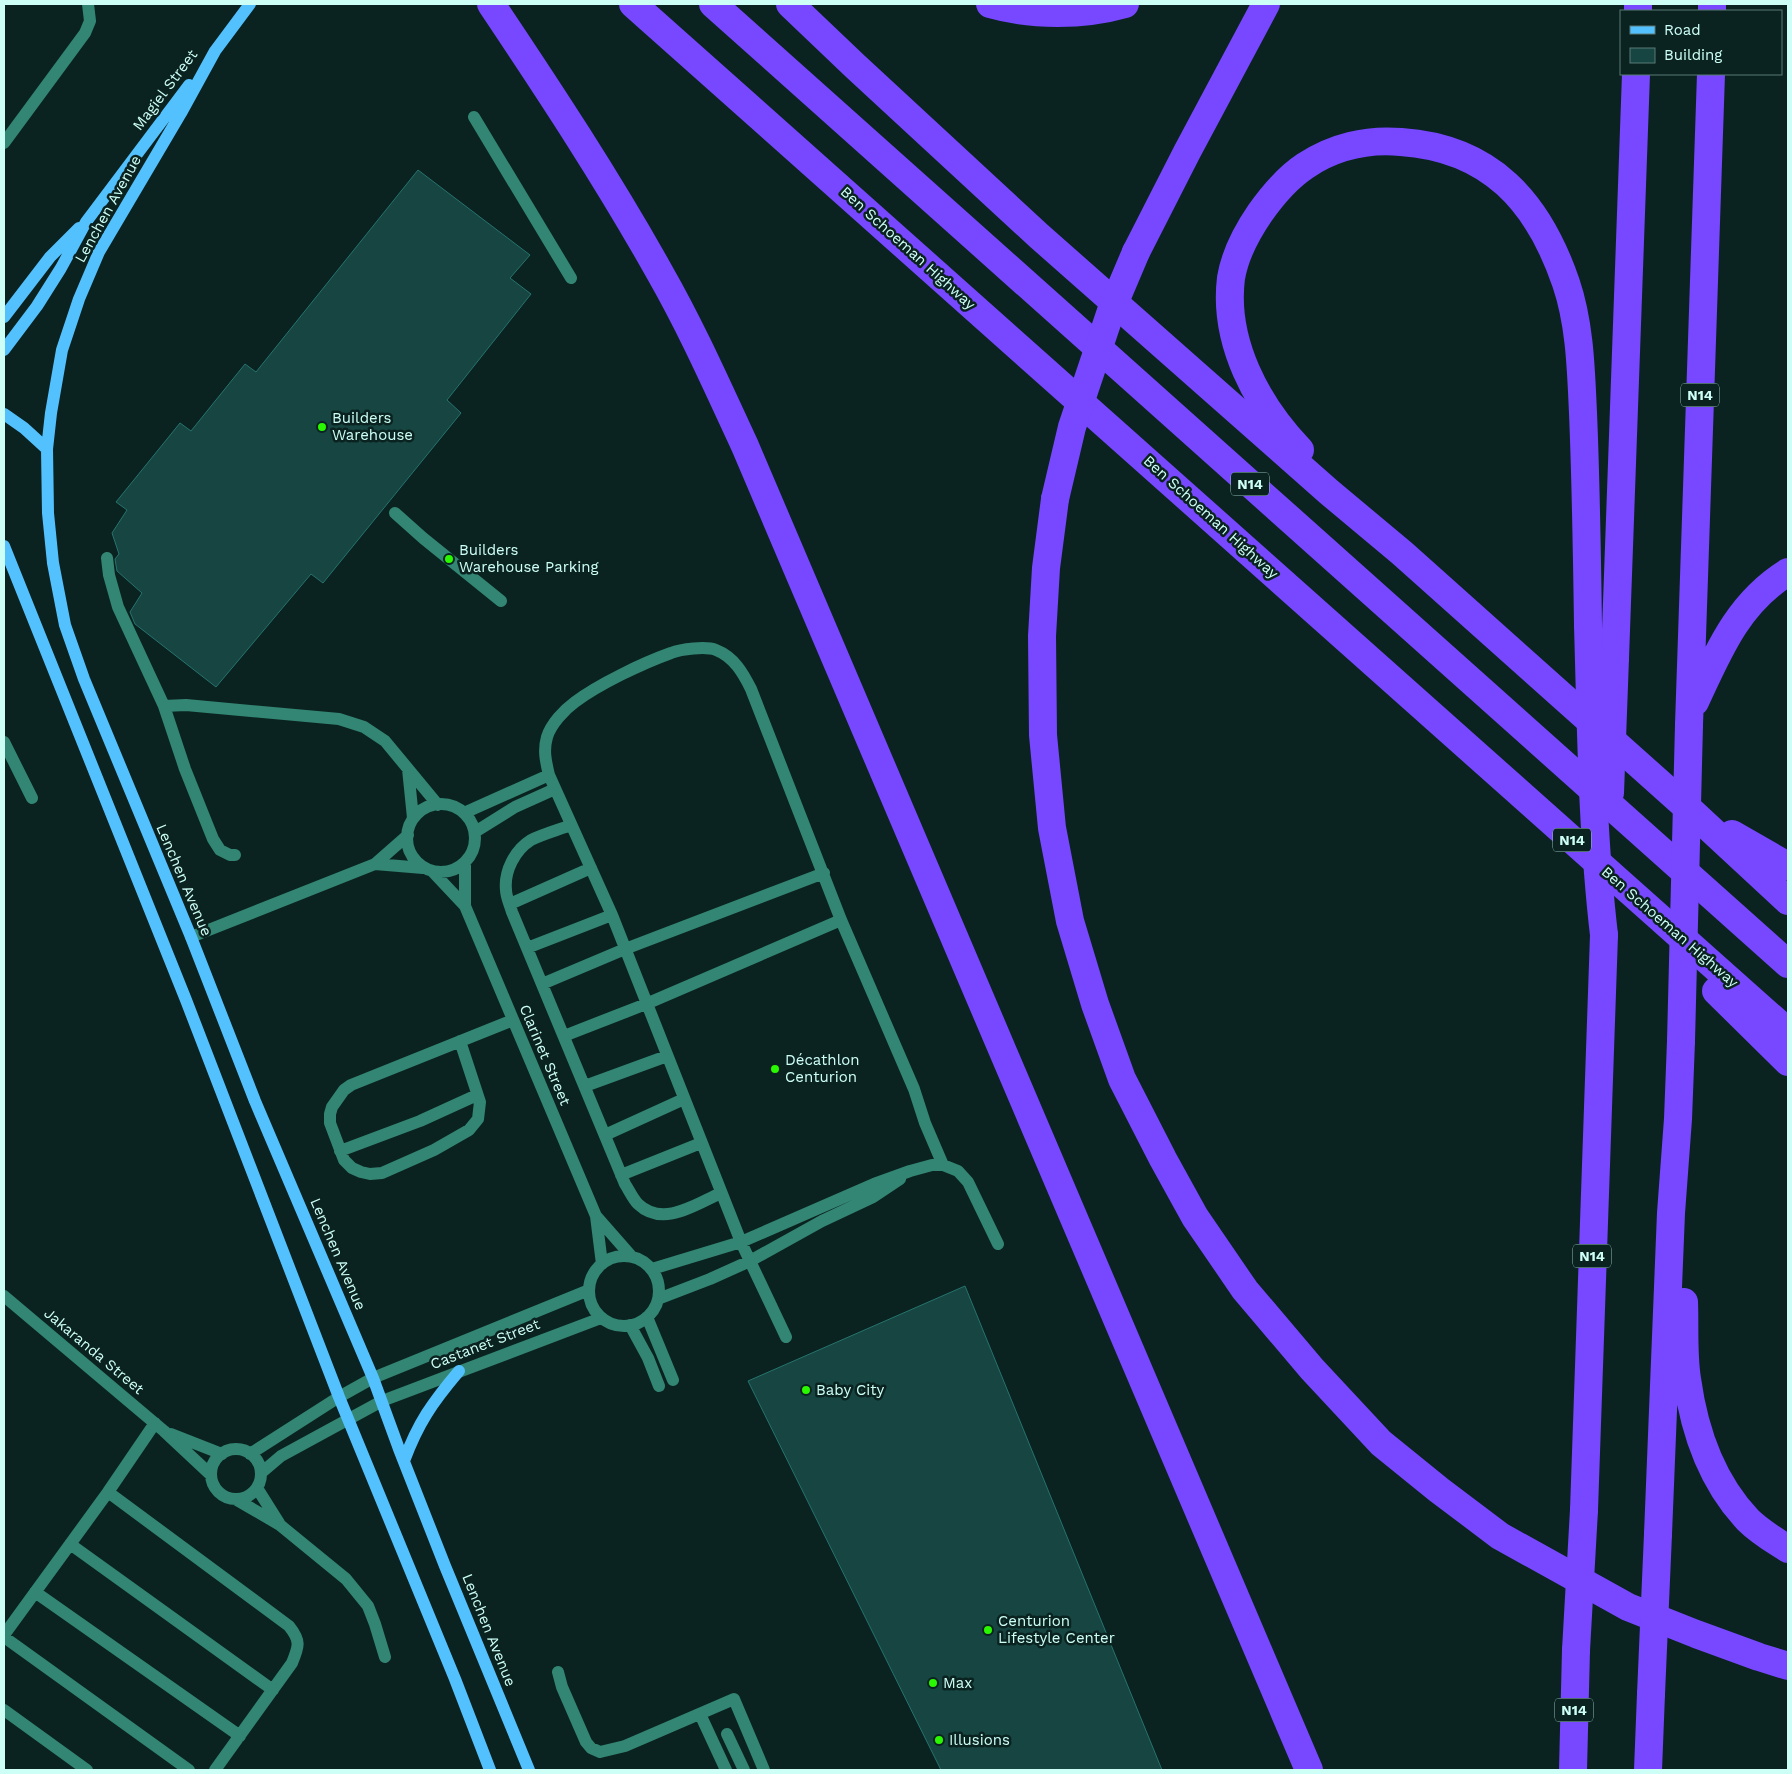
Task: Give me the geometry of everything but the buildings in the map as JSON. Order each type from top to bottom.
[{"type":"highway","points":[[491,4],[551,92],[661,274],[737,429],[940,900],[1309,1770]]},
{"type":"highway","name":"Ben Schoeman Highway","points":[[632,4],[1350,640],[1560,830],[1788,1032]]},
{"type":"highway","name":"N14","points":[[713,4],[1788,964]]},
{"type":"highway","points":[[790,4],[1039,236],[1285,454],[1402,553],[1692,811],[1788,900]]},
{"type":"highway","points":[[990,4],[1035,12],[1069,12],[1115,7],[1125,4]]},
{"type":"highway","points":[[1266,4],[1186,152],[1136,252],[1111,311],[1072,427],[1055,499],[1046,568],[1042,636],[1043,735],[1052,828],[1070,921],[1095,1004],[1122,1079],[1195,1217],[1245,1290],[1312,1369],[1381,1443],[1500,1536],[1628,1606],[1696,1634],[1788,1666]]},
{"type":"highway","name":"N14","points":[[1573,1770],[1636,75]]},
{"type":"highway","name":"N14","points":[[1648,1770],[1671,1213],[1681,1041],[1689,720],[1711,75]]},
{"type":"highway","points":[[1402,553],[1292,441],[1265,406],[1247,373],[1234,334],[1231,309],[1232,277],[1239,250],[1251,226],[1266,204],[1285,182],[1306,165],[1333,152],[1361,143],[1383,140],[1412,142],[1441,148],[1466,156],[1485,166],[1524,203],[1541,229],[1555,256],[1566,285],[1574,321],[1580,366],[1587,528],[1588,625],[1595,833],[1597,878],[1604,935]]},
{"type":"highway","points":[[1689,720],[1715,657],[1733,625],[1748,605],[1771,582],[1788,572]]},
{"type":"highway","points":[[1692,811],[1788,866]]},
{"type":"highway","points":[[1560,830],[1654,928],[1788,1062]]},
{"type":"highway","points":[[1678,1118],[1686,1378],[1698,1430],[1710,1466],[1729,1497],[1749,1521],[1788,1549]]},
{"type":"main road","name":"Lenchen Avenue","points":[[250,4],[215,51],[182,113],[99,252],[79,299],[62,350],[50,413],[46,449],[48,513],[53,563],[65,625],[84,679],[191,937],[255,1101],[373,1378],[404,1462],[529,1770]]},
{"type":"main road","name":"Magiel Street","points":[[4,350],[37,306],[61,268],[86,222],[215,51]]},
{"type":"main road","name":"Magiel Street","points":[[4,317],[50,257],[86,222]]},
{"type":"main road","points":[[4,414],[24,428],[46,449]]},
{"type":"main road","points":[[4,546],[186,1000],[339,1397],[455,1679],[490,1770]]},
{"type":"main road","points":[[404,1462],[428,1409],[459,1371]]},
{"type":"main road","points":[[519,1745],[540,1770]]},
{"type":"street","points":[[4,143],[85,33],[90,21],[88,4]]},
{"type":"street","points":[[474,117],[571,278]]},
{"type":"street","points":[[395,513],[501,601]]},
{"type":"street","points":[[107,558],[109,574],[118,607],[164,706],[185,769],[213,839],[220,850],[230,855],[235,855]]},
{"type":"street","points":[[786,1337],[741,1242],[666,1056],[612,915],[549,775],[544,752],[547,736],[557,720],[575,702],[614,679],[672,652],[707,648],[716,650],[734,661],[751,689],[841,920],[914,1089],[925,1123],[943,1165]]},
{"type":"street","points":[[164,706],[222,708],[339,719],[352,722],[371,731],[385,741],[438,805]]},
{"type":"street","points":[[4,742],[32,798]]},
{"type":"street","points":[[408,769],[413,818]]},
{"type":"street","points":[[464,813],[549,775]]},
{"type":"street","points":[[413,818],[422,810],[443,804],[454,807],[464,813],[471,822],[475,832],[514,807],[555,789]]},
{"type":"street","name":"Clarinet Street","points":[[413,818],[408,829],[409,851],[415,861],[428,870],[465,906]]},
{"type":"street","points":[[571,825],[532,840],[520,848],[512,861],[506,878],[506,890],[527,948],[621,1175],[637,1203],[648,1211],[662,1215],[674,1214],[721,1193]]},
{"type":"street","name":"Clarinet Street","points":[[475,832],[475,844],[472,854],[465,863],[465,906],[596,1216],[602,1264]]},
{"type":"street","points":[[191,937],[374,864],[408,835]]},
{"type":"street","points":[[374,864],[445,873],[456,870],[465,863]]},
{"type":"street","points":[[510,904],[591,868]]},
{"type":"street","points":[[542,984],[624,949],[824,873]]},
{"type":"street","points":[[527,948],[612,915]]},
{"type":"street","points":[[564,1036],[646,1004],[841,920]]},
{"type":"street","points":[[460,1041],[480,1102],[480,1112],[476,1124],[434,1150],[382,1173],[370,1174],[352,1168],[344,1160],[340,1152],[330,1123],[332,1107],[344,1090],[376,1074],[513,1020]]},
{"type":"street","points":[[585,1086],[666,1056]]},
{"type":"street","points":[[340,1152],[420,1122],[477,1095]]},
{"type":"street","points":[[605,1136],[684,1099]]},
{"type":"street","points":[[621,1175],[702,1143]]},
{"type":"street","points":[[652,1270],[741,1242],[874,1184],[932,1165],[943,1165],[958,1171],[968,1182],[998,1244]]},
{"type":"street","points":[[658,1299],[750,1261],[822,1221],[873,1197],[910,1171]]},
{"type":"street","name":"Clarinet Street","points":[[596,1216],[632,1257]]},
{"type":"street","points":[[621,1256],[632,1257],[643,1262],[652,1270],[657,1280],[659,1293],[656,1306],[647,1317],[636,1325],[624,1327],[612,1324],[601,1318],[592,1306],[589,1290],[591,1280],[595,1271],[602,1264],[610,1259],[621,1256]]},
{"type":"street","name":"Castanet Street","points":[[339,1397],[373,1378],[589,1290]]},
{"type":"street","name":"Jakaranda Street","points":[[4,1296],[159,1427],[210,1476],[213,1485],[219,1493],[227,1498],[236,1500],[280,1525],[346,1580],[360,1595],[372,1615],[385,1657]]},
{"type":"street","points":[[647,1317],[673,1380]]},
{"type":"street","name":"Castanet Street","points":[[348,1418],[382,1401],[601,1318]]},
{"type":"street","points":[[630,1325],[648,1358],[659,1386]]},
{"type":"street","points":[[236,1500],[248,1496],[257,1488],[260,1481],[261,1473],[259,1466],[250,1454],[339,1397]]},
{"type":"street","points":[[261,1473],[281,1456],[348,1418]]},
{"type":"street","points":[[159,1427],[108,1492],[4,1636],[188,1770]]},
{"type":"street","name":"Jakaranda Street","points":[[159,1427],[222,1454],[236,1449],[250,1454]]},
{"type":"street","points":[[210,1476],[212,1467],[222,1454]]},
{"type":"street","name":"Jakaranda Street","points":[[257,1488],[280,1525]]},
{"type":"street","points":[[108,1492],[289,1626],[298,1637],[298,1648],[292,1663],[215,1770]]},
{"type":"street","points":[[70,1544],[273,1690]]},
{"type":"street","points":[[35,1592],[240,1736]]},
{"type":"street","points":[[558,1672],[562,1687],[586,1742],[591,1748],[600,1752],[624,1746],[734,1699],[764,1770]]},
{"type":"street","points":[[4,1710],[87,1770]]},
{"type":"street","points":[[700,1714],[726,1770]]},
{"type":"street","points":[[727,1734],[744,1770]]},
{"type":"place","name":"Builders Warehouse","points":[[322,427]]},
{"type":"place","name":"Builders Warehouse Parking","points":[[449,559]]},
{"type":"place","name":"Décathlon Centurion","points":[[775,1069]]},
{"type":"place","name":"Baby City","points":[[806,1390]]},
{"type":"place","name":"Centurion Lifestyle Center","points":[[988,1630]]},
{"type":"place","name":"Max","points":[[933,1683]]},
{"type":"place","name":"Illusions","points":[[939,1740]]}]
